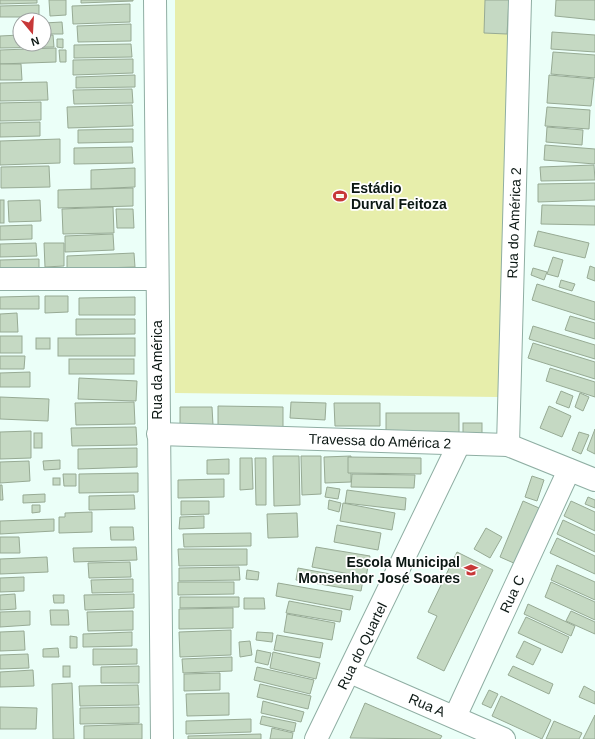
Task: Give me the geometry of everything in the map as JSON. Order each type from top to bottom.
[{"type":"street","name":"Rua da América","points":[[155,0],[156,279],[162,739]]},
{"type":"street","name":"Rua do América 2","points":[[508,445],[520,0]]},
{"type":"street","points":[[0,279],[156,279]]},
{"type":"street","name":"Travessa do América 2","points":[[158,434],[508,445],[595,480]]},
{"type":"street","name":"Rua do Quartel","points":[[316,739],[350,672],[459,444]]},
{"type":"street","name":"Rua C","points":[[456,717],[569,470]]},
{"type":"street","name":"Rua A","points":[[350,672],[504,739]]},
{"type":"green space","name":"Estádio Durval Feitoza","points":[[175,0],[513,0],[498,397],[175,393]]},
{"type":"building","points":[[0,0],[37,0],[37,3],[0,4]]},
{"type":"building","points":[[49,0],[66,0],[66,15],[52,16],[52,12],[50,12]]},
{"type":"building","points":[[81,0],[133,0],[133,1],[81,3]]},
{"type":"building","points":[[485,0],[509,0],[507,34],[484,33]]},
{"type":"building","points":[[556,0],[595,0],[595,20],[555,16]]},
{"type":"building","points":[[130,4],[130,22],[73,24],[72,6]]},
{"type":"building","points":[[39,5],[39,12],[12,12],[12,17],[0,17],[0,6]]},
{"type":"building","points":[[62,22],[63,34],[52,34],[52,23]]},
{"type":"building","points":[[131,24],[131,41],[78,42],[77,26]]},
{"type":"building","points":[[552,32],[595,35],[595,52],[551,49]]},
{"type":"building","points":[[12,35],[12,48],[0,48],[0,36]]},
{"type":"building","points":[[52,35],[53,35],[54,47],[52,47]]},
{"type":"building","points":[[57,39],[63,39],[63,48],[57,47]]},
{"type":"building","points":[[131,44],[132,57],[74,58],[74,45]]},
{"type":"building","points":[[52,48],[56,48],[56,62],[0,64],[0,50],[12,50],[12,52],[52,52]]},
{"type":"building","points":[[59,50],[66,50],[66,62],[60,62]]},
{"type":"building","points":[[553,52],[595,55],[595,78],[551,74]]},
{"type":"building","points":[[133,59],[133,73],[73,75],[73,60]]},
{"type":"building","points":[[0,64],[21,64],[22,80],[0,80]]},
{"type":"building","points":[[135,75],[135,87],[76,88],[76,77]]},
{"type":"building","points":[[549,75],[594,79],[591,106],[547,103]]},
{"type":"building","points":[[47,82],[48,100],[0,101],[0,83]]},
{"type":"building","points":[[132,89],[133,103],[74,104],[73,90]]},
{"type":"building","points":[[41,102],[41,120],[0,121],[0,103]]},
{"type":"building","points":[[132,105],[133,126],[68,128],[67,107]]},
{"type":"building","points":[[547,107],[590,110],[589,129],[545,126]]},
{"type":"building","points":[[40,122],[40,136],[0,137],[0,123]]},
{"type":"building","points":[[547,127],[583,130],[582,145],[546,142]]},
{"type":"building","points":[[133,129],[133,142],[78,143],[78,130]]},
{"type":"building","points":[[60,139],[60,163],[0,165],[0,141]]},
{"type":"building","points":[[545,145],[595,149],[595,164],[544,160]]},
{"type":"building","points":[[132,147],[133,163],[74,164],[74,148]]},
{"type":"building","points":[[594,165],[595,180],[541,181],[540,167]]},
{"type":"building","points":[[49,166],[50,187],[1,188],[1,167]]},
{"type":"building","points":[[135,168],[135,187],[91,189],[91,170]]},
{"type":"building","points":[[595,183],[595,200],[538,202],[538,184]]},
{"type":"building","points":[[133,188],[133,206],[58,208],[58,190]]},
{"type":"building","points":[[0,200],[4,200],[4,223],[0,223]]},
{"type":"building","points":[[40,200],[41,221],[9,222],[8,201]]},
{"type":"building","points":[[542,205],[595,206],[595,225],[541,224]]},
{"type":"building","points":[[113,207],[114,233],[63,234],[62,209]]},
{"type":"building","points":[[116,209],[133,209],[134,228],[117,228]]},
{"type":"building","points":[[32,225],[32,239],[0,240],[0,226]]},
{"type":"building","points":[[538,231],[589,243],[585,258],[534,246]]},
{"type":"building","points":[[113,234],[114,250],[65,252],[65,236]]},
{"type":"building","points":[[36,243],[37,256],[0,257],[0,244]]},
{"type":"building","points":[[44,243],[64,243],[64,266],[45,267]]},
{"type":"building","points":[[134,253],[135,267],[67,269],[67,256]]},
{"type":"building","points":[[553,257],[563,260],[558,277],[547,274]]},
{"type":"building","points":[[39,259],[39,270],[0,271],[0,260]]},
{"type":"building","points":[[590,266],[595,268],[595,281],[587,278]]},
{"type":"building","points":[[533,268],[547,272],[544,280],[531,275]]},
{"type":"building","points":[[561,280],[575,284],[572,291],[559,287]]},
{"type":"building","points":[[537,284],[595,302],[595,320],[532,300]]},
{"type":"building","points":[[39,296],[39,309],[0,309],[0,297]]},
{"type":"building","points":[[45,296],[68,296],[68,312],[45,313]]},
{"type":"building","points":[[135,297],[135,315],[79,315],[79,298]]},
{"type":"building","points":[[17,313],[18,332],[0,332],[0,314]]},
{"type":"building","points":[[570,316],[595,323],[595,339],[565,330]]},
{"type":"building","points":[[76,319],[135,319],[135,334],[76,335]]},
{"type":"building","points":[[533,326],[595,345],[595,359],[529,339]]},
{"type":"building","points":[[0,336],[22,336],[22,353],[0,353]]},
{"type":"building","points":[[36,338],[50,338],[50,349],[36,349]]},
{"type":"building","points":[[58,338],[135,338],[135,356],[58,356]]},
{"type":"building","points":[[533,343],[595,362],[595,379],[528,358]]},
{"type":"building","points":[[0,356],[25,356],[24,369],[0,369]]},
{"type":"building","points":[[69,359],[134,359],[134,374],[69,374]]},
{"type":"building","points":[[550,368],[595,382],[595,397],[546,381]]},
{"type":"building","points":[[30,372],[30,387],[0,387],[0,373]]},
{"type":"building","points":[[79,378],[137,381],[136,401],[78,399]]},
{"type":"building","points":[[561,391],[573,396],[569,408],[556,403]]},
{"type":"building","points":[[580,393],[589,397],[583,411],[575,407]]},
{"type":"building","points":[[0,397],[49,399],[48,421],[0,419]]},
{"type":"building","points":[[134,402],[135,424],[76,425],[75,403]]},
{"type":"building","points":[[291,402],[326,403],[325,420],[290,418]]},
{"type":"building","points":[[334,403],[380,403],[380,426],[335,426]]},
{"type":"building","points":[[218,406],[283,407],[283,430],[218,429]]},
{"type":"building","points":[[549,406],[571,416],[562,437],[540,428]]},
{"type":"building","points":[[180,407],[212,407],[213,425],[180,426]]},
{"type":"building","points":[[386,413],[459,413],[459,433],[386,433]]},
{"type":"building","points":[[463,423],[482,423],[482,436],[463,436]]},
{"type":"building","points":[[136,427],[137,445],[72,446],[71,428]]},
{"type":"building","points":[[595,429],[595,454],[587,450]]},
{"type":"building","points":[[31,431],[31,458],[0,459],[0,432]]},
{"type":"building","points":[[579,432],[589,435],[581,454],[572,450]]},
{"type":"building","points":[[34,433],[42,433],[42,448],[34,448]]},
{"type":"building","points":[[137,448],[137,467],[78,469],[78,449]]},
{"type":"building","points":[[273,456],[299,456],[300,505],[274,506]]},
{"type":"building","points":[[301,456],[321,456],[321,494],[302,495]]},
{"type":"building","points":[[351,456],[351,482],[325,483],[324,457]]},
{"type":"building","points":[[348,457],[421,458],[421,474],[348,473]]},
{"type":"building","points":[[240,458],[252,458],[253,489],[240,490]]},
{"type":"building","points":[[255,458],[266,458],[266,505],[256,505]]},
{"type":"building","points":[[229,459],[229,474],[207,474],[207,460]]},
{"type":"building","points":[[60,460],[60,469],[44,470],[43,461]]},
{"type":"building","points":[[29,461],[30,481],[0,483],[0,462]]},
{"type":"building","points":[[138,473],[138,492],[79,493],[79,474]]},
{"type":"building","points":[[63,474],[76,474],[76,486],[64,486]]},
{"type":"building","points":[[352,474],[415,475],[414,488],[351,487]]},
{"type":"building","points":[[532,476],[544,480],[537,501],[525,497]]},
{"type":"building","points":[[53,478],[60,478],[60,485],[53,485]]},
{"type":"building","points":[[224,479],[224,497],[178,498],[178,480]]},
{"type":"building","points":[[0,485],[2,485],[3,500],[0,500]]},
{"type":"building","points":[[327,487],[340,489],[338,499],[325,497]]},
{"type":"building","points":[[347,490],[406,498],[405,510],[345,503]]},
{"type":"building","points":[[45,494],[45,502],[23,503],[23,495]]},
{"type":"building","points":[[134,495],[135,509],[89,510],[89,496]]},
{"type":"building","points":[[588,497],[595,500],[595,508],[585,504]]},
{"type":"building","points":[[329,500],[341,503],[339,512],[328,509]]},
{"type":"building","points":[[181,501],[209,501],[209,514],[181,515]]},
{"type":"building","points":[[523,501],[539,508],[516,564],[500,557]]},
{"type":"building","points":[[571,501],[595,512],[595,531],[564,516]]},
{"type":"building","points":[[343,503],[395,513],[392,530],[340,521]]},
{"type":"building","points":[[32,505],[40,505],[40,512],[32,513]]},
{"type":"building","points":[[92,512],[92,532],[59,533],[59,517],[65,517],[65,513]]},
{"type":"building","points":[[297,513],[298,537],[268,538],[267,514]]},
{"type":"building","points":[[204,516],[204,528],[179,529],[180,517]]},
{"type":"building","points":[[54,519],[54,531],[0,534],[0,521]]},
{"type":"building","points":[[563,520],[595,535],[595,552],[557,534]]},
{"type":"building","points":[[337,525],[381,533],[378,550],[334,542]]},
{"type":"building","points":[[110,527],[133,527],[134,540],[111,540]]},
{"type":"building","points":[[486,528],[502,537],[490,558],[474,549]]},
{"type":"building","points":[[251,533],[251,546],[184,547],[183,534]]},
{"type":"building","points":[[0,537],[19,537],[20,553],[0,553]]},
{"type":"building","points":[[557,538],[595,556],[595,574],[550,553]]},
{"type":"building","points":[[136,547],[137,560],[74,562],[73,548]]},
{"type":"building","points":[[316,547],[370,556],[366,577],[312,567]]},
{"type":"building","points":[[178,549],[247,549],[247,565],[179,566]]},
{"type":"building","points":[[457,552],[493,570],[444,671],[417,658],[437,616],[428,612]]},
{"type":"building","points":[[47,557],[48,572],[0,574],[0,559]]},
{"type":"building","points":[[130,562],[131,577],[89,578],[88,563]]},
{"type":"building","points":[[557,565],[595,582],[595,600],[551,580]]},
{"type":"building","points":[[239,567],[240,580],[179,581],[179,568]]},
{"type":"building","points":[[298,568],[363,580],[361,591],[296,580]]},
{"type":"building","points":[[247,570],[259,572],[258,580],[246,579]]},
{"type":"building","points":[[24,577],[24,591],[0,592],[0,578]]},
{"type":"building","points":[[133,579],[133,592],[92,593],[91,580]]},
{"type":"building","points":[[178,582],[234,582],[234,594],[178,595]]},
{"type":"building","points":[[551,582],[595,602],[595,620],[545,597]]},
{"type":"building","points":[[278,583],[353,596],[350,610],[276,596]]},
{"type":"building","points":[[15,594],[16,609],[0,610],[0,595]]},
{"type":"building","points":[[134,594],[134,608],[85,610],[84,595]]},
{"type":"building","points":[[53,595],[64,595],[64,603],[54,603]]},
{"type":"building","points":[[180,597],[239,597],[239,607],[180,608]]},
{"type":"building","points":[[244,598],[264,598],[265,609],[244,609]]},
{"type":"building","points":[[289,601],[342,611],[340,622],[286,613]]},
{"type":"building","points":[[528,604],[575,626],[571,636],[524,614]]},
{"type":"building","points":[[233,608],[233,628],[179,629],[179,609]]},
{"type":"building","points":[[50,610],[68,610],[69,625],[51,625]]},
{"type":"building","points":[[30,611],[30,625],[0,627],[0,612]]},
{"type":"building","points":[[133,611],[133,630],[88,631],[87,612]]},
{"type":"building","points":[[571,611],[595,622],[595,634],[566,621]]},
{"type":"building","points":[[287,614],[335,623],[332,640],[284,632]]},
{"type":"building","points":[[526,617],[569,637],[562,653],[518,633]]},
{"type":"building","points":[[231,630],[231,655],[180,657],[179,632]]},
{"type":"building","points":[[24,631],[25,650],[0,651],[0,632]]},
{"type":"building","points":[[132,632],[132,646],[83,647],[83,634]]},
{"type":"building","points":[[257,632],[273,633],[272,642],[256,640]]},
{"type":"building","points":[[277,635],[323,643],[320,658],[274,650]]},
{"type":"building","points":[[70,636],[77,637],[77,648],[70,648]]},
{"type":"building","points":[[250,641],[252,655],[240,657],[239,642]]},
{"type":"building","points":[[524,641],[541,649],[533,665],[516,657]]},
{"type":"building","points":[[58,648],[59,657],[43,657],[43,649]]},
{"type":"building","points":[[93,649],[137,649],[137,664],[93,665]]},
{"type":"building","points":[[257,650],[271,653],[268,665],[255,662]]},
{"type":"building","points":[[273,652],[320,663],[316,679],[270,668]]},
{"type":"building","points":[[28,654],[29,668],[0,669],[0,655]]},
{"type":"building","points":[[232,657],[232,671],[183,673],[182,659]]},
{"type":"building","points":[[63,666],[70,666],[70,677],[63,677]]},
{"type":"building","points":[[139,666],[139,683],[101,683],[101,667]]},
{"type":"building","points":[[513,666],[553,684],[549,694],[508,675]]},
{"type":"building","points":[[257,667],[314,680],[310,694],[254,680]]},
{"type":"building","points":[[33,670],[34,686],[0,687],[0,672]]},
{"type":"building","points":[[220,673],[220,690],[184,691],[184,674]]},
{"type":"building","points":[[72,683],[74,739],[53,739],[52,684]]},
{"type":"building","points":[[260,684],[311,696],[308,709],[257,697]]},
{"type":"building","points":[[138,685],[139,705],[80,706],[79,686]]},
{"type":"building","points":[[584,686],[595,692],[595,704],[579,697]]},
{"type":"building","points":[[489,690],[498,694],[491,708],[482,704]]},
{"type":"building","points":[[229,693],[229,715],[187,716],[186,694]]},
{"type":"building","points":[[501,696],[551,720],[542,739],[492,716]]},
{"type":"building","points":[[263,701],[304,712],[301,722],[261,713]]},
{"type":"building","points":[[365,703],[442,736],[440,739],[350,738]]},
{"type":"building","points":[[0,707],[37,708],[36,729],[0,729]]},
{"type":"building","points":[[139,707],[139,723],[80,724],[80,708]]},
{"type":"building","points":[[595,715],[595,739],[583,739]]},
{"type":"building","points":[[262,716],[296,723],[294,732],[260,724]]},
{"type":"building","points":[[251,719],[251,732],[186,734],[186,721]]},
{"type":"building","points":[[554,721],[582,733],[579,739],[546,739]]},
{"type":"building","points":[[142,724],[142,739],[84,739],[84,726]]},
{"type":"building","points":[[272,728],[293,733],[292,739],[270,739]]},
{"type":"building","points":[[261,734],[261,739],[188,739],[188,736]]},
{"type":"place","name":"Estádio Durval Feitoza","points":[[340,196]]},
{"type":"place","name":"Escola Municipal Monsenhor José Soares","points":[[471,570]]}]
